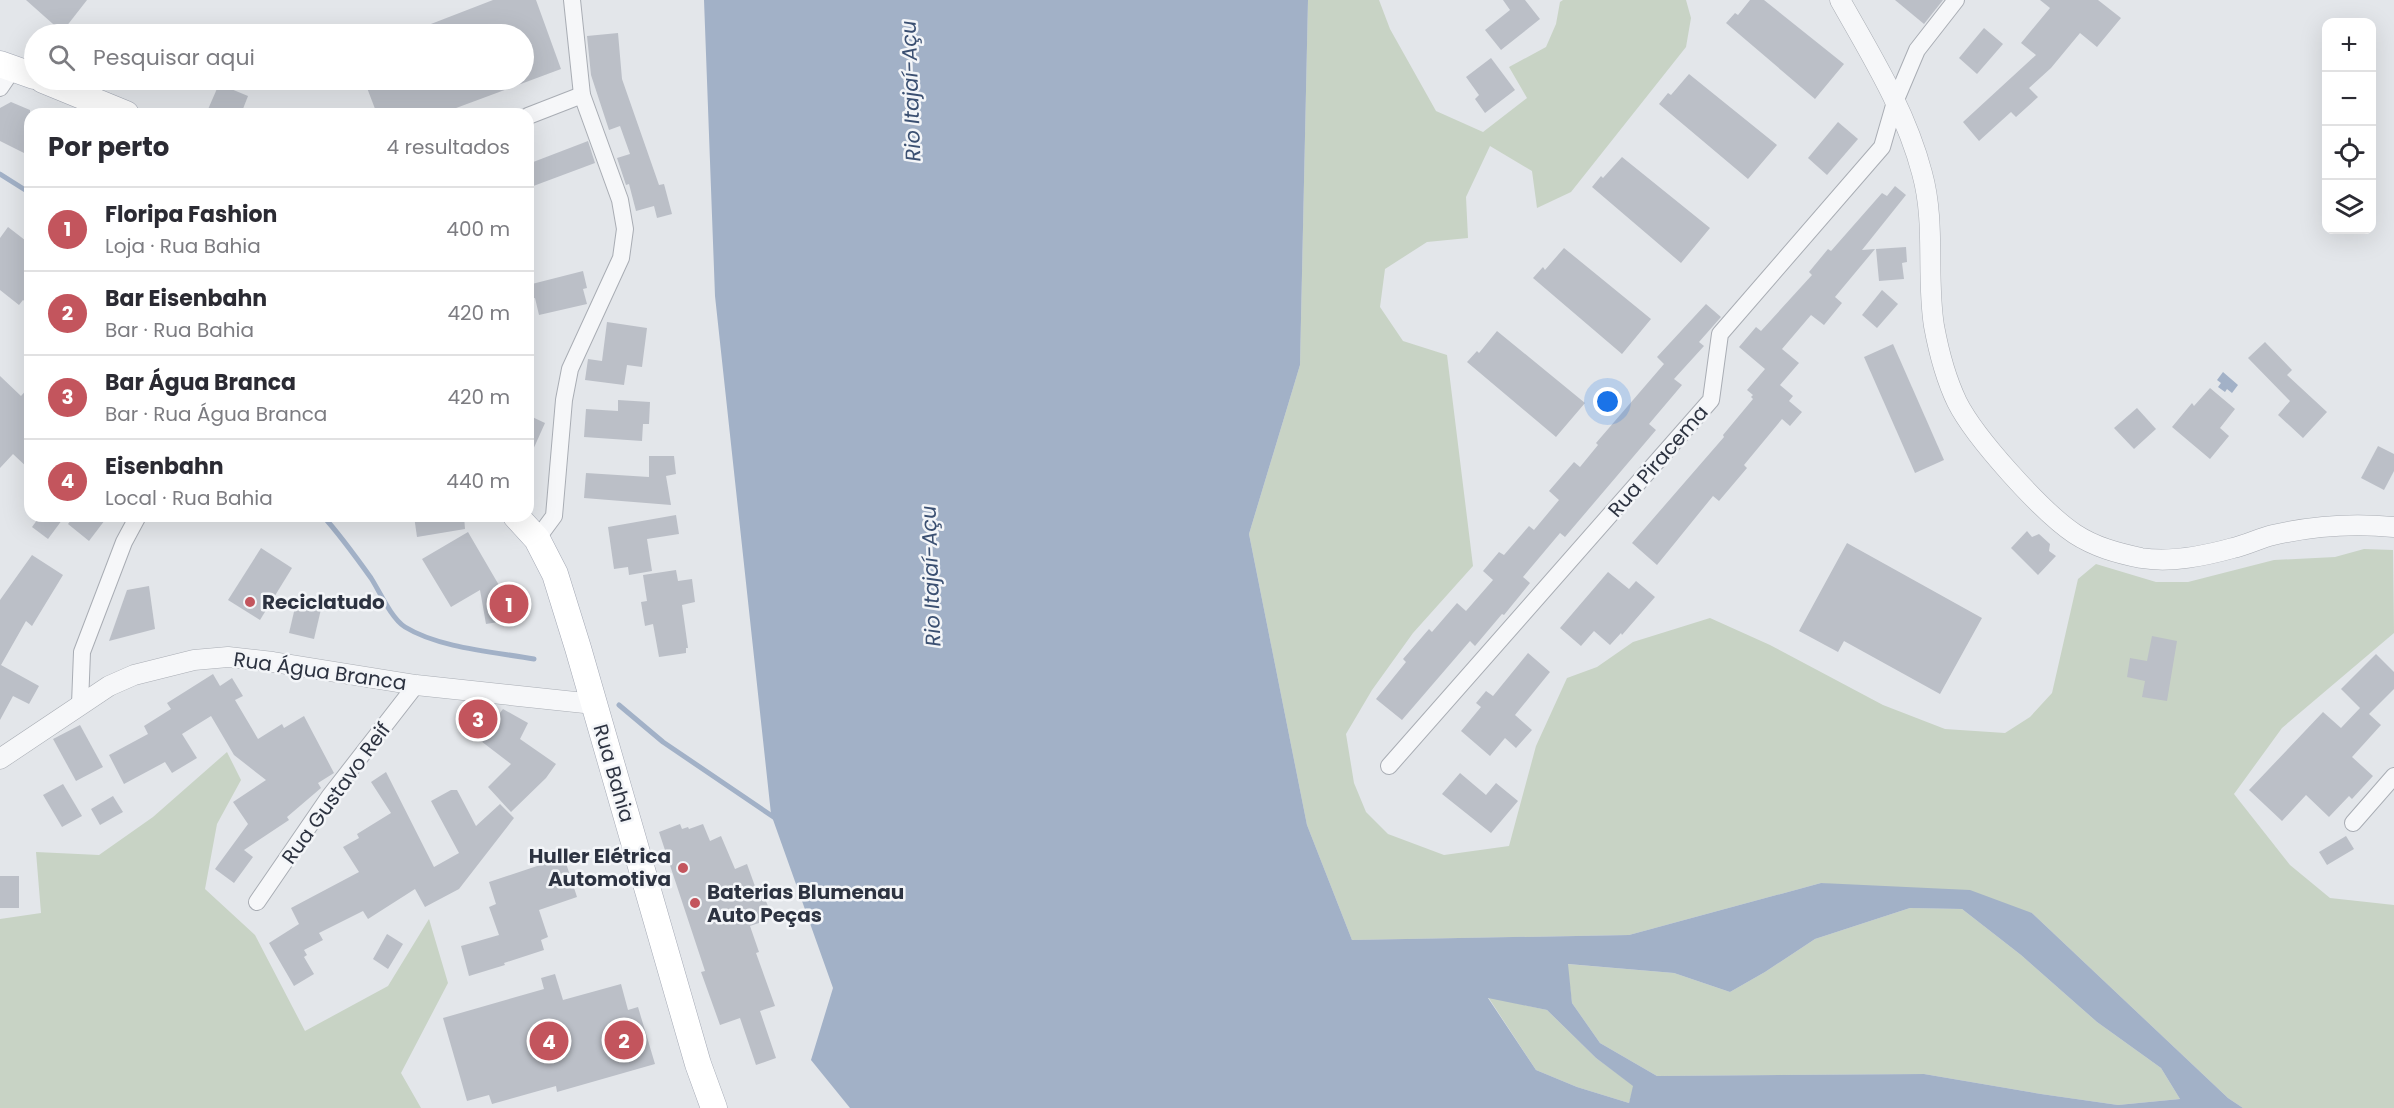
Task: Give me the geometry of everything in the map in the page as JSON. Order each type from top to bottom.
[{"type":"main road","points":[[67,90],[111,108]]},
{"type":"main road","name":"Rua Bahia","points":[[521,522],[537,539],[555,574],[698,1064],[714,1108]]},
{"type":"street","points":[[537,539],[554,516],[564,400],[570,369],[621,258],[625,229],[620,200],[582,95],[572,0]]},
{"type":"street","points":[[1840,0],[1895,102],[1916,152],[1929,208],[1934,323],[1941,366],[1958,405],[1981,438],[2047,510],[2074,533],[2103,549],[2143,558],[2181,559],[2234,548],[2272,535],[2337,525],[2394,527]]},
{"type":"street","name":"Rua Piracema","points":[[1389,766],[1711,400],[1720,334],[1882,147],[1895,102],[1917,50],[1956,0]]},
{"type":"street","points":[[534,114],[582,95]]},
{"type":"street","points":[[80,704],[82,652],[124,542],[135,522]]},
{"type":"street","name":"Rua Água Branca","points":[[0,759],[80,704],[134,675],[194,660],[228,657],[416,685],[594,704]]},
{"type":"street","name":"Rua Gustavo Reif","points":[[257,902],[329,797],[416,685]]},
{"type":"street","points":[[2353,823],[2394,776]]},
{"type":"green space","points":[[1308,0],[1379,0],[1390,29],[1436,111],[1483,132],[1527,98],[1509,67],[1546,47],[1556,24],[1560,2],[1563,0],[1686,0],[1691,18],[1686,47],[1571,192],[1537,208],[1532,171],[1490,146],[1466,197],[1468,238],[1427,242],[1385,269],[1380,307],[1403,341],[1447,355],[1473,566],[1413,633],[1372,690],[1346,734],[1354,783],[1366,812],[1388,834],[1444,855],[1509,846],[1536,746],[1567,678],[1597,667],[1633,642],[1710,618],[1770,645],[1883,705],[1945,729],[2005,733],[2030,717],[2052,693],[2078,579],[2096,564],[2156,582],[2188,582],[2274,560],[2335,557],[2364,549],[2393,550],[2394,633],[2282,728],[2234,794],[2290,865],[2330,898],[2394,905],[2394,1108],[2243,1108],[2228,1098],[2032,913],[1821,883],[1629,935],[1352,940],[1307,825],[1249,534],[1300,365]]},
{"type":"green space","points":[[227,752],[241,780],[217,824],[205,889],[255,935],[305,1031],[388,986],[429,919],[448,983],[401,1073],[421,1108],[0,1108],[0,919],[41,913],[36,852],[99,855],[153,817]]},
{"type":"green space","points":[[1910,908],[1962,909],[2021,955],[2097,1022],[2161,1068],[2180,1099],[2118,1105],[1924,1074],[1657,1076],[1600,1043],[1572,1003],[1567,964],[1674,973],[1730,992],[1815,939]]},
{"type":"green space","points":[[1488,997],[1547,1010],[1596,1058],[1634,1086],[1629,1103],[1577,1087],[1536,1070]]},
{"type":"water","name":"Rio Itajaí-Açu","points":[[704,0],[1308,0],[1300,365],[1249,534],[1307,825],[1352,940],[1629,935],[1821,883],[1970,890],[2032,913],[2228,1098],[2243,1108],[850,1108],[811,1060],[833,988],[771,814],[715,296]],"holes":[[[1910,908],[1962,909],[2021,955],[2097,1022],[2161,1068],[2180,1099],[2118,1105],[1924,1074],[1657,1076],[1600,1043],[1572,1003],[1568,964],[1674,973],[1730,992],[1815,939]],[[1488,998],[1547,1010],[1596,1058],[1633,1086],[1629,1103],[1577,1087],[1536,1070]]]},
{"type":"water","points":[[2223,372],[2238,385],[2232,393],[2227,389],[2225,392],[2218,387],[2221,383],[2217,380]]},
{"type":"building","points":[[26,0],[87,0],[68,24],[53,24]]},
{"type":"building","points":[[493,0],[536,0],[561,69],[534,79],[534,24],[431,24]]},
{"type":"building","points":[[1503,0],[1525,0],[1540,19],[1501,50],[1485,30],[1510,10]]},
{"type":"building","points":[[1750,0],[1764,0],[1844,64],[1815,99],[1726,23],[1735,13],[1738,15]]},
{"type":"building","points":[[1895,0],[1943,0],[1924,24]]},
{"type":"building","points":[[2040,0],[2098,0],[2121,18],[2097,47],[2080,33],[2051,68],[2029,88],[2038,97],[2016,117],[2011,112],[1979,141],[1963,122],[2036,55],[2021,43],[2050,8]]},
{"type":"building","points":[[1984,28],[2003,44],[1977,74],[1959,58]]},
{"type":"building","points":[[618,33],[622,79],[659,185],[664,184],[672,214],[657,218],[654,206],[636,211],[629,184],[626,185],[617,158],[630,154],[620,126],[609,130],[591,75],[587,36]]},
{"type":"building","points":[[1491,58],[1515,90],[1485,113],[1475,99],[1479,95],[1466,77]]},
{"type":"building","points":[[1689,74],[1777,145],[1748,179],[1659,104],[1668,93],[1671,95]]},
{"type":"building","points":[[216,90],[234,90],[248,96],[243,108],[209,108]]},
{"type":"building","points":[[368,90],[505,90],[456,108],[375,108]]},
{"type":"building","points":[[11,102],[25,108],[24,153],[0,141],[0,108]]},
{"type":"building","points":[[1838,122],[1858,139],[1827,175],[1808,158]]},
{"type":"building","points":[[588,141],[595,163],[534,186],[534,162]]},
{"type":"building","points":[[1622,157],[1710,228],[1681,263],[1592,187]]},
{"type":"building","points":[[1895,186],[1906,195],[1862,250],[1875,249],[1835,297],[1842,303],[1824,325],[1811,315],[1782,349],[1799,363],[1780,385],[1793,396],[1789,401],[1802,412],[1790,426],[1782,419],[1744,465],[1747,468],[1719,501],[1713,496],[1657,565],[1632,543],[1724,437],[1723,435],[1753,399],[1751,397],[1753,395],[1747,390],[1765,369],[1739,347],[1756,327],[1761,331],[1812,275],[1809,272],[1828,249],[1831,251],[1882,193],[1887,196]]},
{"type":"building","points":[[8,227],[24,239],[24,301],[19,305],[0,290],[0,238]]},
{"type":"building","points":[[1906,247],[1907,262],[1902,263],[1904,279],[1879,281],[1876,249]]},
{"type":"building","points":[[1564,248],[1651,319],[1622,354],[1533,278],[1543,267],[1545,270]]},
{"type":"building","points":[[583,271],[587,288],[583,289],[587,304],[539,315],[534,298],[534,283]]},
{"type":"building","points":[[1882,290],[1898,304],[1877,328],[1862,315]]},
{"type":"building","points":[[1706,304],[1721,317],[1699,342],[1704,346],[1674,379],[1682,385],[1649,424],[1656,430],[1565,537],[1560,533],[1523,577],[1530,583],[1504,615],[1502,614],[1475,646],[1470,641],[1402,720],[1376,699],[1406,662],[1403,659],[1429,629],[1432,632],[1457,603],[1466,611],[1493,580],[1483,571],[1499,552],[1504,555],[1529,526],[1534,530],[1559,500],[1549,491],[1574,462],[1580,467],[1598,445],[1596,443],[1664,364],[1657,357]]},
{"type":"building","points":[[607,322],[647,328],[642,367],[627,365],[624,385],[585,380],[588,359],[602,361]]},
{"type":"building","points":[[1497,331],[1585,403],[1556,437],[1467,362],[1477,351],[1479,353]]},
{"type":"building","points":[[2265,342],[2292,370],[2287,375],[2327,412],[2303,438],[2278,415],[2290,401],[2248,358]]},
{"type":"building","points":[[1893,344],[1944,460],[1915,473],[1864,357]]},
{"type":"building","points":[[0,376],[21,396],[24,393],[24,464],[13,454],[0,468]]},
{"type":"building","points":[[2210,388],[2235,409],[2220,428],[2229,436],[2210,459],[2172,427],[2192,403],[2194,406]]},
{"type":"building","points":[[618,400],[650,402],[649,424],[643,424],[642,441],[584,437],[586,409],[618,411]]},
{"type":"building","points":[[2137,408],[2156,429],[2134,449],[2114,428]]},
{"type":"building","points":[[534,418],[545,423],[534,448]]},
{"type":"building","points":[[2378,446],[2394,454],[2394,471],[2384,490],[2361,478]]},
{"type":"building","points":[[649,456],[674,456],[676,474],[666,476],[671,505],[584,498],[586,473],[649,477]]},
{"type":"building","points":[[676,515],[679,534],[647,539],[652,571],[629,575],[628,567],[614,569],[608,527]]},
{"type":"building","points":[[36,522],[61,522],[48,539],[32,527]]},
{"type":"building","points":[[70,522],[103,522],[89,541],[68,524]]},
{"type":"building","points":[[415,522],[464,522],[465,529],[417,537]]},
{"type":"building","points":[[2027,531],[2032,537],[2039,534],[2050,544],[2049,551],[2056,556],[2038,575],[2011,548]]},
{"type":"building","points":[[468,532],[500,587],[515,585],[521,618],[486,624],[480,590],[451,607],[422,559]]},
{"type":"building","points":[[1847,543],[1982,618],[1940,694],[1844,641],[1838,652],[1799,631]]},
{"type":"building","points":[[261,548],[292,568],[260,620],[228,600]]},
{"type":"building","points":[[32,555],[63,575],[32,626],[26,621],[1,665],[39,686],[29,704],[13,696],[0,720],[0,600]]},
{"type":"building","points":[[676,570],[678,581],[692,579],[695,602],[682,605],[688,648],[686,648],[686,653],[659,657],[653,624],[645,626],[641,602],[647,601],[643,575]]},
{"type":"building","points":[[1608,572],[1629,589],[1636,581],[1655,597],[1622,635],[1621,633],[1610,645],[1594,631],[1581,646],[1560,628]]},
{"type":"building","points":[[149,586],[155,629],[109,641],[127,590]]},
{"type":"building","points":[[297,599],[322,605],[314,639],[289,633]]},
{"type":"building","points":[[2152,636],[2177,641],[2167,701],[2142,697],[2145,681],[2127,677],[2130,658],[2147,661]]},
{"type":"building","points":[[1528,653],[1550,672],[1515,715],[1532,730],[1516,748],[1505,738],[1490,756],[1461,731],[1481,707],[1476,703],[1486,691],[1493,696]]},
{"type":"building","points":[[2376,654],[2394,672],[2394,689],[2369,714],[2381,725],[2352,757],[2373,776],[2352,799],[2349,796],[2329,817],[2306,795],[2282,821],[2249,790],[2323,712],[2341,728],[2360,708],[2341,689]]},
{"type":"building","points":[[213,674],[220,686],[232,678],[243,696],[235,700],[258,739],[282,724],[284,728],[304,716],[334,773],[318,783],[321,788],[287,817],[289,820],[244,850],[253,857],[234,883],[215,869],[248,824],[233,802],[266,780],[234,755],[211,716],[182,734],[197,758],[172,773],[165,762],[124,784],[109,755],[148,734],[144,726],[171,709],[167,703]]},
{"type":"building","points":[[470,708],[499,714],[503,709],[528,723],[520,739],[556,764],[546,778],[511,812],[488,787],[511,764],[460,725]]},
{"type":"building","points":[[80,725],[103,767],[76,781],[53,739]]},
{"type":"building","points":[[386,772],[434,867],[459,853],[431,801],[451,790],[457,790],[476,826],[500,804],[514,818],[459,889],[425,907],[415,889],[368,919],[363,911],[319,933],[323,940],[304,950],[307,955],[304,957],[314,974],[294,986],[269,943],[299,924],[291,908],[359,872],[343,847],[359,838],[357,834],[391,813],[371,782]]},
{"type":"building","points":[[1460,773],[1486,795],[1496,783],[1518,801],[1491,833],[1442,794]]},
{"type":"building","points":[[63,784],[82,816],[62,827],[43,795]]},
{"type":"building","points":[[113,796],[123,812],[100,825],[91,809]]},
{"type":"building","points":[[680,824],[682,829],[688,827],[689,829],[703,824],[710,841],[721,836],[735,869],[747,864],[756,889],[760,887],[773,918],[750,926],[759,952],[756,953],[775,1006],[760,1011],[776,1058],[756,1065],[740,1018],[720,1025],[701,972],[705,971],[659,832]]},
{"type":"building","points":[[2346,836],[2354,849],[2327,865],[2319,852]]},
{"type":"building","points":[[564,857],[577,897],[539,910],[548,937],[541,940],[544,950],[469,976],[461,946],[499,935],[489,907],[496,904],[489,882]]},
{"type":"building","points":[[0,876],[19,876],[19,908],[0,908]]},
{"type":"building","points":[[387,934],[403,944],[388,969],[373,959]]},
{"type":"building","points":[[555,974],[563,1000],[621,984],[628,1010],[638,1007],[655,1064],[557,1092],[556,1086],[492,1104],[489,1095],[467,1101],[443,1018],[544,989],[541,978]]},
{"type":"waterway","points":[[0,174],[24,189]]},
{"type":"waterway","points":[[328,522],[371,578],[395,618],[405,627],[450,645],[534,659]]},
{"type":"waterway","points":[[619,705],[663,742],[775,818]]},
{"type":"place","name":"Reciclatudo","points":[[250,602]]},
{"type":"place","name":"Floripa Fashion","points":[[509,604]]},
{"type":"place","name":"Bar Água Branca","points":[[478,719]]},
{"type":"place","name":"Huller Elétrica Automotiva","points":[[683,868]]},
{"type":"place","name":"Baterias Blumenau Auto Peças","points":[[695,903]]},
{"type":"place","name":"Bar Eisenbahn","points":[[624,1040]]},
{"type":"place","name":"Eisenbahn","points":[[549,1041]]}]
